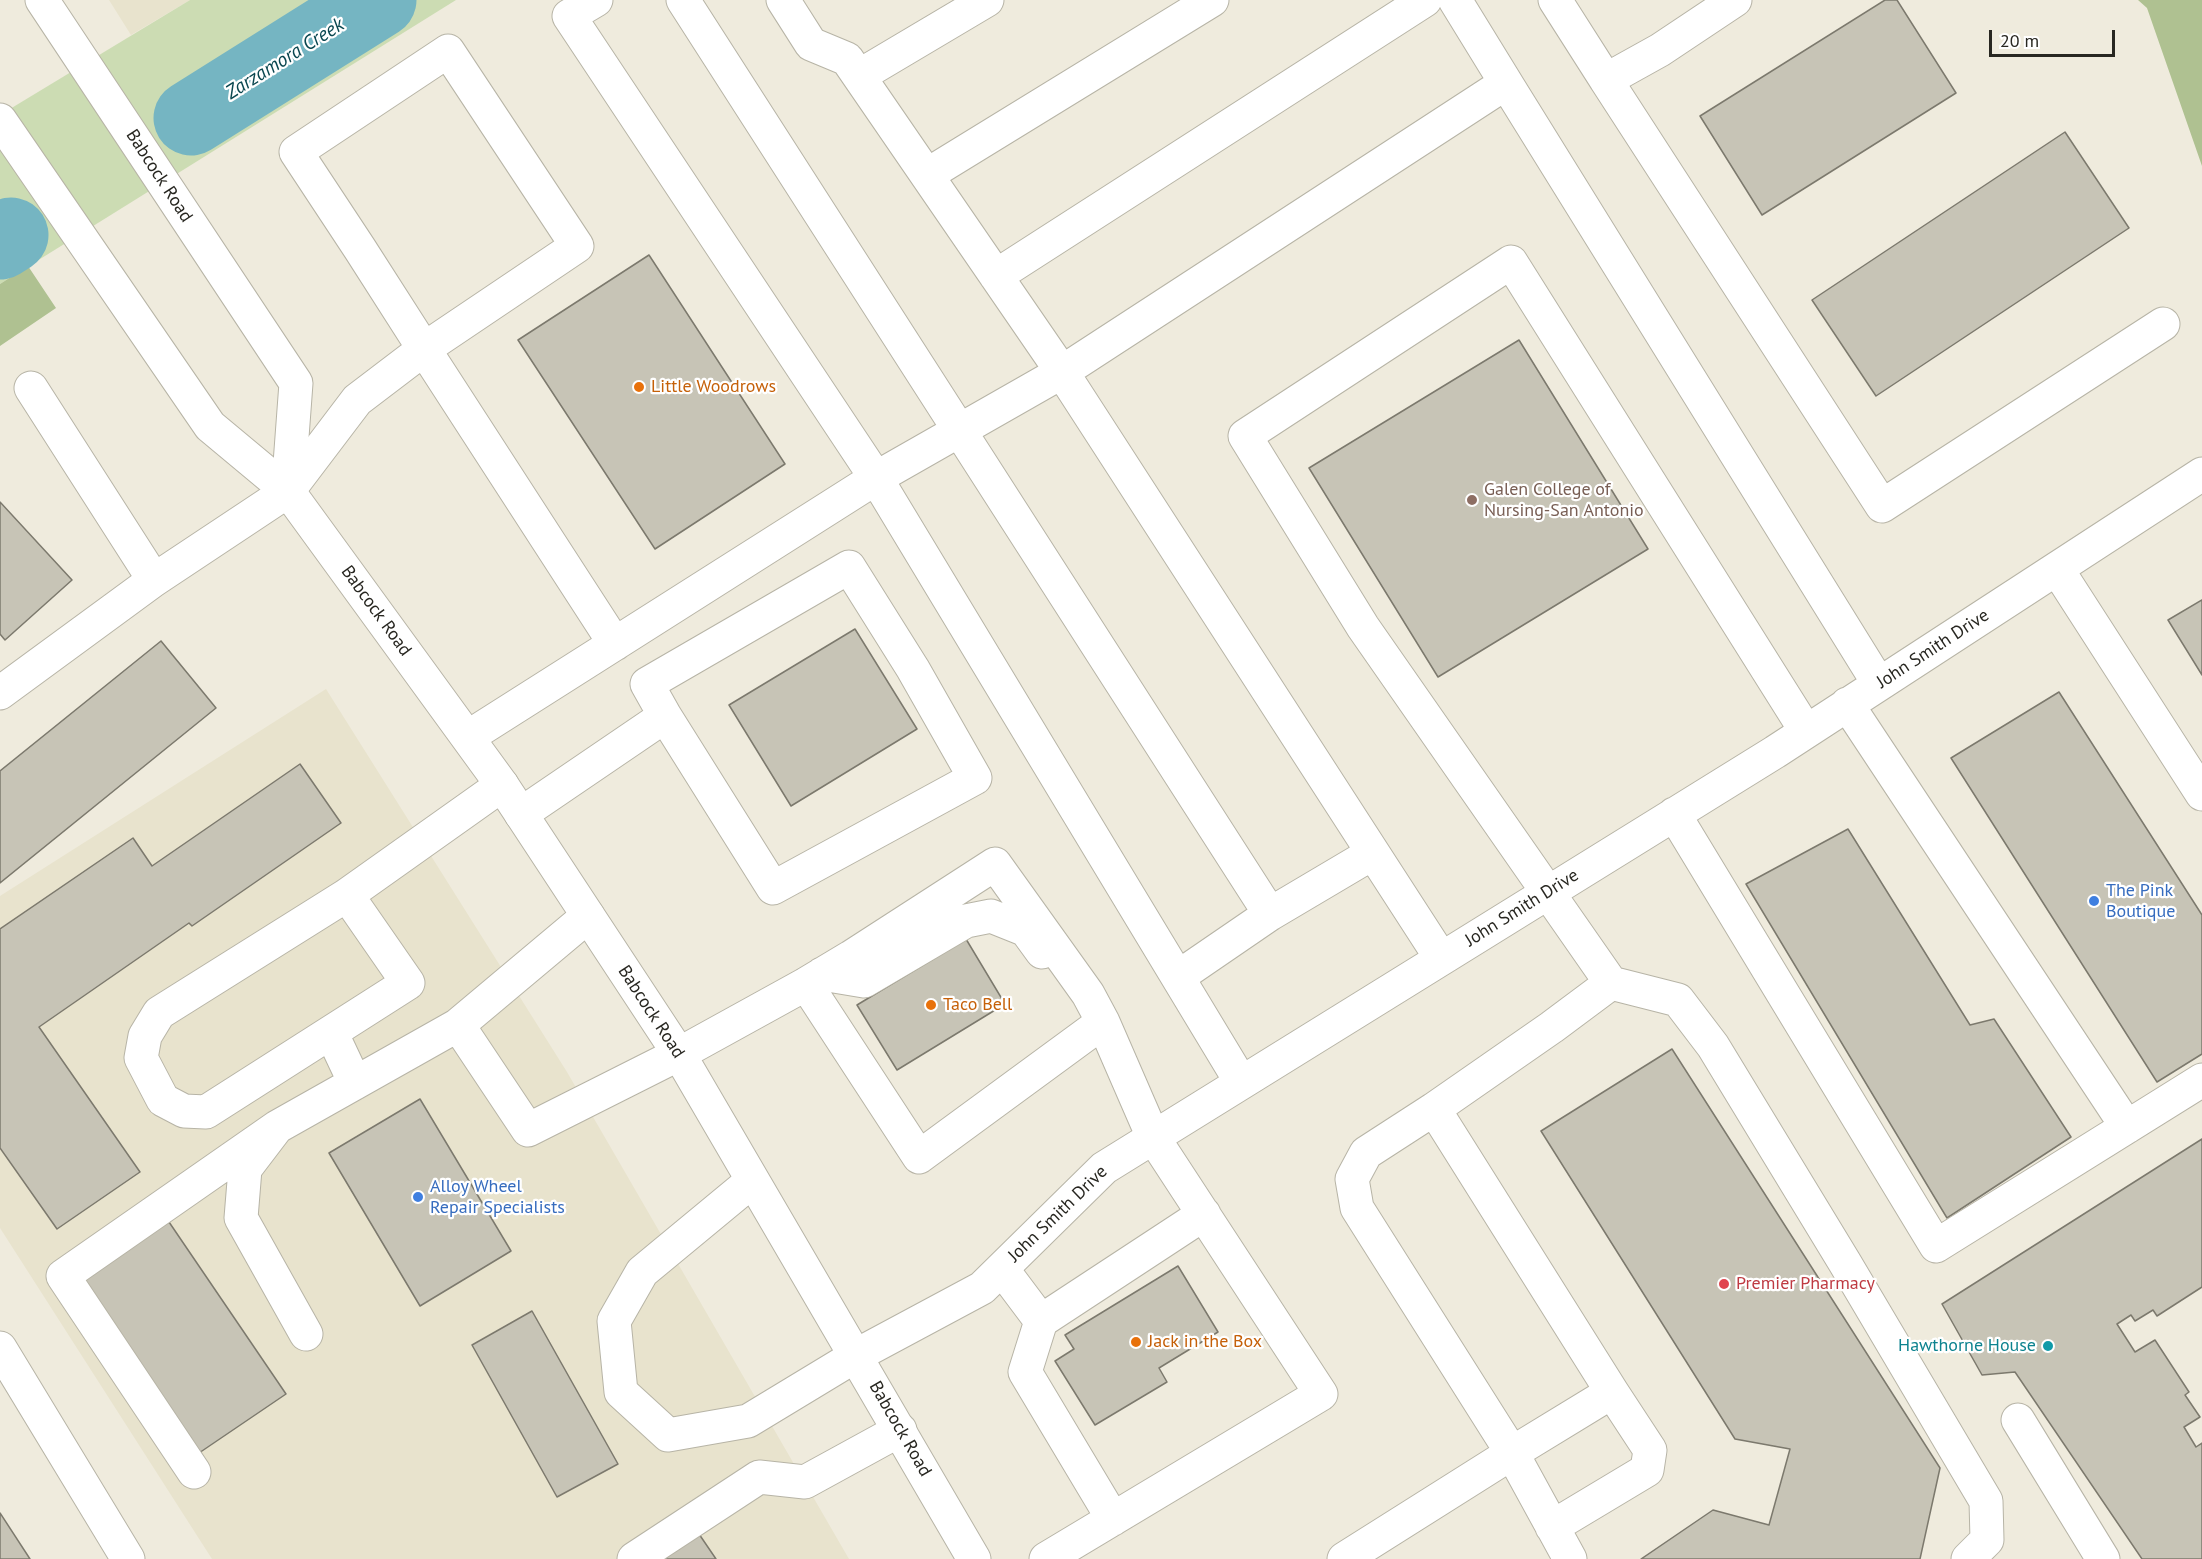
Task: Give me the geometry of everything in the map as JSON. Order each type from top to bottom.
[{"type":"main road","name":"Babcock Road","points":[[42,0],[296,382],[288,491]]},
{"type":"main road","points":[[596,0],[569,16],[876,478],[1241,1082]]},
{"type":"main road","points":[[683,0],[1270,914]]},
{"type":"main road","points":[[783,0],[811,44],[848,59],[1062,372],[1441,958]]},
{"type":"main road","points":[[859,76],[987,0]]},
{"type":"main road","points":[[927,175],[1212,0]]},
{"type":"main road","points":[[996,276],[1425,0]]},
{"type":"main road","points":[[1455,0],[1878,684]]},
{"type":"main road","points":[[1555,0],[1882,506],[2163,324]]},
{"type":"main road","points":[[1606,80],[1660,50],[1735,0]]},
{"type":"main road","points":[[0,693],[154,580],[288,491],[349,407],[424,349],[577,246],[448,51],[297,152],[424,349],[615,644]]},
{"type":"main road","points":[[468,737],[876,478],[1062,372],[1506,83]]},
{"type":"main road","name":"Babcock Road","points":[[0,120],[210,426],[288,491],[522,814],[679,1054],[974,1559]]},
{"type":"main road","points":[[1806,731],[1511,262],[1245,436],[1363,627],[1611,983],[1678,1000],[1713,1046],[1986,1501],[1986,1540],[1968,1559]]},
{"type":"main road","points":[[31,388],[154,580]]},
{"type":"main road","name":"John Smith Drive","points":[[752,1181],[642,1272],[614,1321],[621,1392],[668,1435],[748,1421],[856,1355],[982,1288],[1104,1168],[1806,731],[2202,474]]},
{"type":"main road","points":[[849,567],[913,669],[975,778],[773,888],[665,716],[647,684],[849,567]]},
{"type":"main road","points":[[2057,569],[2202,794]]},
{"type":"main road","points":[[1847,704],[2127,1127]]},
{"type":"main road","points":[[522,814],[665,716]]},
{"type":"main road","points":[[347,895],[408,983],[206,1113],[184,1111],[163,1100],[141,1058],[145,1036],[159,1013],[347,895],[502,785]]},
{"type":"main road","points":[[1674,814],[1936,1246],[2202,1080]]},
{"type":"main road","points":[[1178,977],[1270,914],[1373,853]]},
{"type":"main road","points":[[458,1025],[528,1130],[679,1054],[814,979],[995,864],[1096,1008],[1153,1137],[1321,1394],[1046,1559]]},
{"type":"main road","points":[[194,1472],[63,1276],[277,1127],[458,1025],[588,916]]},
{"type":"main road","points":[[814,979],[864,981],[966,921],[991,916],[1026,930],[1062,982],[1096,1008]]},
{"type":"main road","points":[[814,979],[918,1156],[1096,1008]]},
{"type":"main road","points":[[1569,1559],[1512,1453],[1357,1208],[1352,1179],[1366,1153],[1434,1109],[1611,983]]},
{"type":"main road","points":[[331,1032],[355,1083]]},
{"type":"main road","points":[[1434,1109],[1650,1450],[1647,1470],[1552,1527]]},
{"type":"main road","points":[[277,1127],[245,1169],[241,1218],[306,1334]]},
{"type":"main road","points":[[1113,1519],[1025,1372],[1041,1321],[1204,1214]]},
{"type":"main road","points":[[1002,1269],[1041,1321]]},
{"type":"main road","points":[[0,1348],[128,1559]]},
{"type":"main road","points":[[1344,1559],[1612,1392]]},
{"type":"main road","points":[[2018,1419],[2103,1559]]},
{"type":"main road","points":[[634,1559],[759,1477],[806,1482],[900,1430]]},
{"type":"shaded area","points":[[109,0],[190,0],[131,35]]},
{"type":"shaded area","points":[[326,689],[567,1072],[849,1559],[212,1559],[0,1228],[0,896]]},
{"type":"green space","points":[[190,0],[456,0],[0,284],[0,115]]},
{"type":"green space","points":[[2138,0],[2202,0],[2202,166],[2147,8]]},
{"type":"green space","points":[[28,266],[56,308],[0,346],[0,284]]},
{"type":"building","points":[[1885,0],[1897,0],[1956,93],[1762,215],[1700,116]]},
{"type":"building","points":[[2065,132],[2129,228],[1876,396],[1812,300]]},
{"type":"building","points":[[649,255],[785,464],[655,549],[518,340]]},
{"type":"building","points":[[1519,340],[1648,549],[1438,677],[1309,468]]},
{"type":"building","points":[[0,502],[72,580],[5,640],[0,634]]},
{"type":"building","points":[[2202,600],[2202,675],[2168,620]]},
{"type":"building","points":[[855,629],[917,729],[791,806],[729,705]]},
{"type":"building","points":[[161,641],[216,708],[0,883],[0,771]]},
{"type":"building","points":[[2059,692],[2202,915],[2202,1054],[2157,1082],[1951,758]]},
{"type":"building","points":[[300,764],[341,823],[192,926],[189,923],[39,1027],[140,1172],[57,1229],[0,1148],[0,929],[133,838],[152,866]]},
{"type":"building","points":[[1848,829],[1970,1025],[1994,1019],[2071,1137],[1947,1218],[1746,884]]},
{"type":"building","name":"Taco Bell","points":[[966,939],[1005,1004],[897,1070],[857,1005]]},
{"type":"building","points":[[1672,1049],[1940,1468],[1920,1559],[1641,1559],[1713,1510],[1769,1525],[1790,1449],[1735,1439],[1541,1131]]},
{"type":"building","points":[[420,1099],[511,1251],[420,1306],[329,1153]]},
{"type":"building","name":"Hawthorne House","points":[[2202,1139],[2202,1287],[2157,1316],[2153,1310],[2135,1321],[2131,1315],[2117,1324],[2135,1352],[2155,1340],[2189,1392],[2185,1395],[2200,1417],[2184,1427],[2196,1447],[2202,1443],[2202,1559],[2142,1559],[2015,1372],[1982,1375],[1942,1304]]},
{"type":"building","points":[[169,1222],[286,1394],[199,1453],[82,1280]]},
{"type":"building","name":"Jack in the Box","points":[[1178,1266],[1218,1332],[1159,1368],[1167,1382],[1095,1425],[1055,1361],[1074,1349],[1065,1335]]},
{"type":"building","points":[[532,1311],[618,1464],[557,1497],[472,1345]]},
{"type":"building","points":[[0,1513],[30,1559],[0,1559]]},
{"type":"building","points":[[699,1534],[716,1559],[660,1559]]},
{"type":"waterway","name":"Zarzamora Creek","points":[[191,118],[379,0]]},
{"type":"waterway","name":"Zarzamora Creek","points":[[0,242],[11,235]]},
{"type":"place","name":"Little Woodrows","points":[[639,387]]},
{"type":"place","name":"Galen College of Nursing-San Antonio","points":[[1472,500]]},
{"type":"place","name":"The Pink Boutique","points":[[2094,901]]},
{"type":"place","name":"Taco Bell","points":[[931,1005]]},
{"type":"place","name":"Alloy Wheel Repair Specialists","points":[[418,1197]]},
{"type":"place","name":"Premier Pharmacy","points":[[1724,1284]]},
{"type":"place","name":"Jack in the Box","points":[[1136,1342]]},
{"type":"place","name":"Hawthorne House","points":[[2048,1346]]}]
